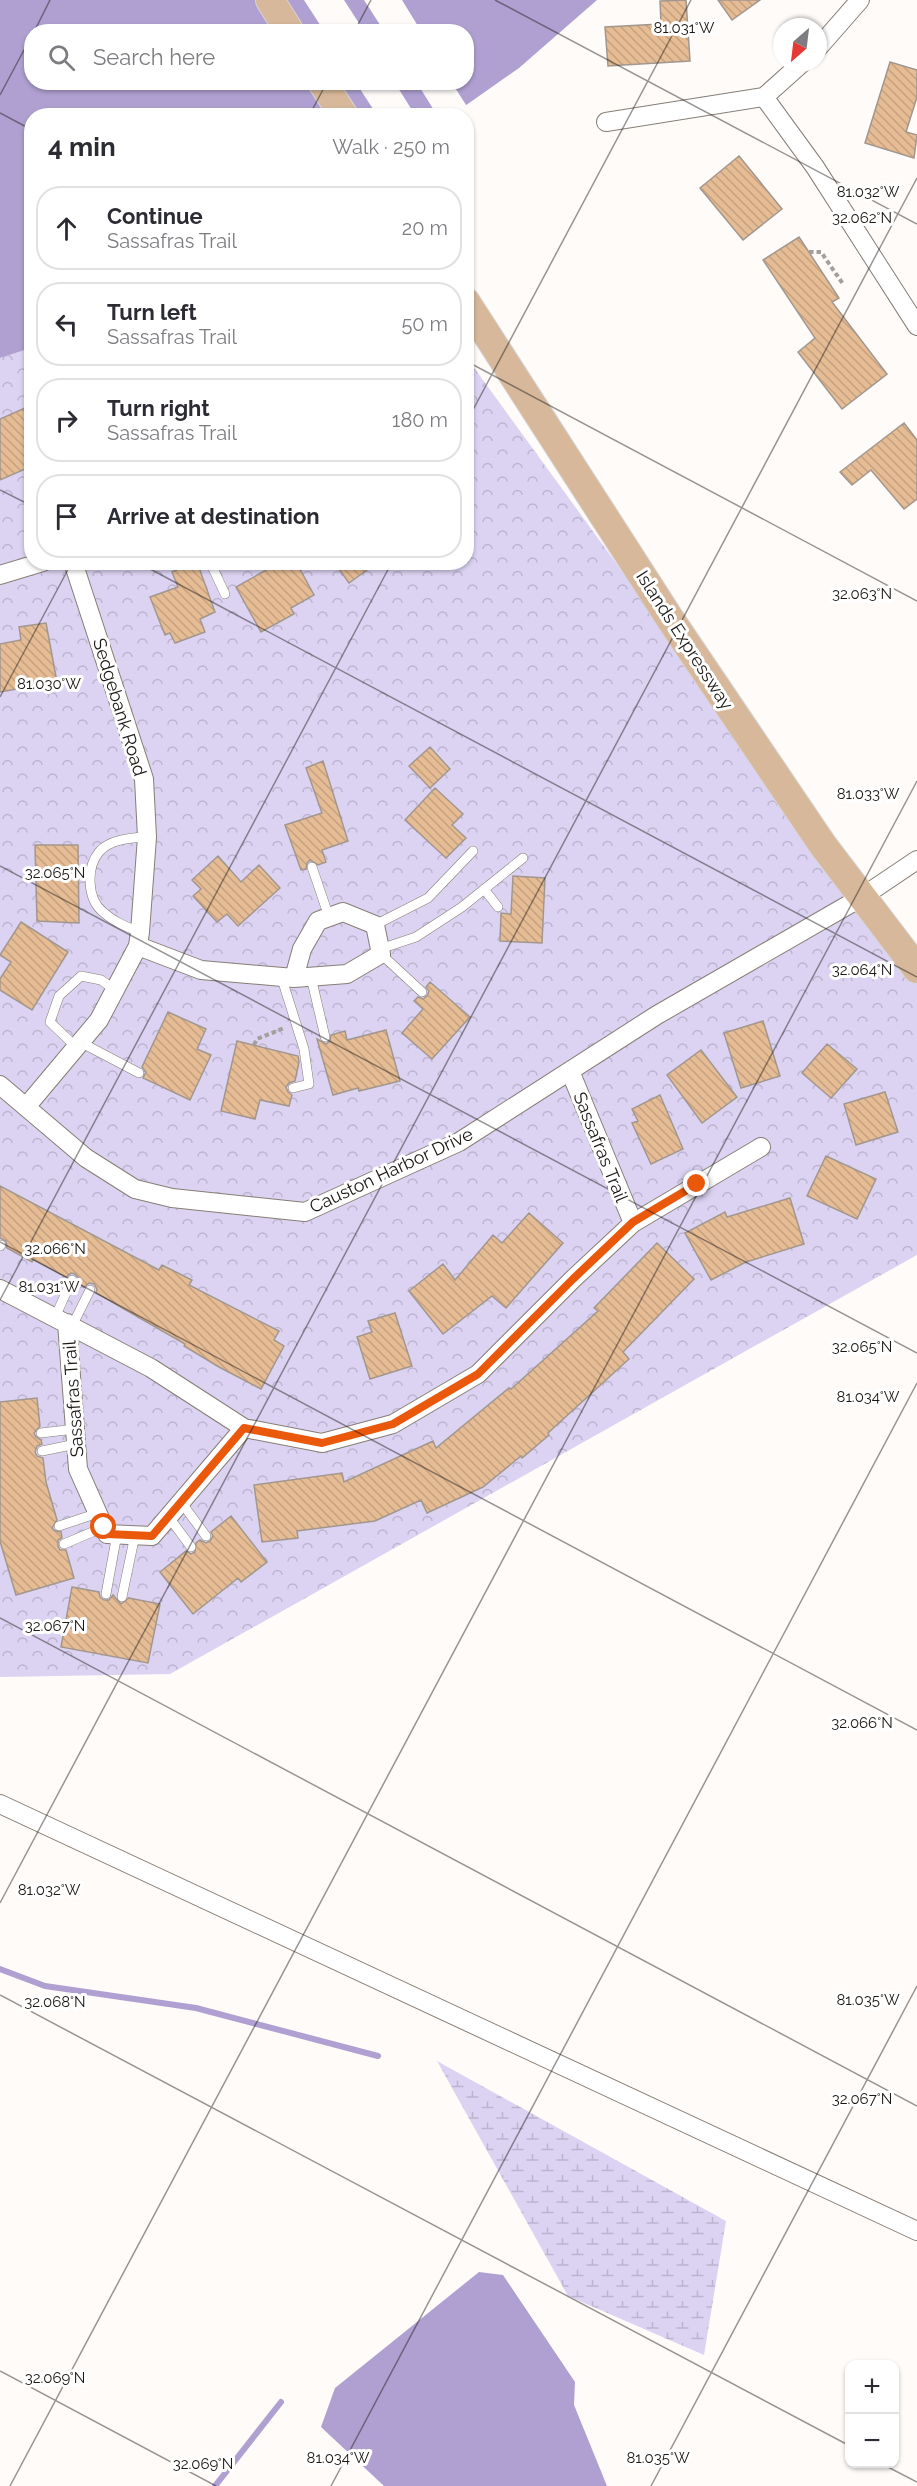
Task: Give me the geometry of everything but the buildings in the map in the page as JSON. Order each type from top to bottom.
[{"type":"main road","points":[[270,0],[285,24]]},
{"type":"main road","points":[[327,90],[339,108]]},
{"type":"main road","name":"Islands Expressway","points":[[474,314],[676,628],[822,844],[917,969]]},
{"type":"street","points":[[827,38],[860,0]]},
{"type":"street","points":[[606,123],[764,97],[792,72]]},
{"type":"street","points":[[764,97],[815,167],[917,326]]},
{"type":"street","points":[[0,575],[24,568]]},
{"type":"street","name":"Sedgebank Road","points":[[26,1107],[99,1020],[139,939],[147,837],[144,779],[76,570]]},
{"type":"street","name":"Causton Harbor Drive","points":[[0,1085],[86,1158],[135,1189],[172,1198],[305,1212],[459,1142],[657,1015],[862,897],[917,860]]},
{"type":"street","points":[[139,939],[201,970],[295,977],[347,974],[380,951],[375,925],[343,912],[318,921],[302,949],[295,977]]},
{"type":"street","name":"Sassafras Trail","points":[[570,1071],[633,1222]]},
{"type":"street","name":"Sassafras Trail","points":[[0,1289],[151,1368],[244,1428],[322,1443],[393,1424],[478,1374],[633,1222],[761,1147]]},
{"type":"street","name":"Sassafras Trail","points":[[65,1322],[78,1469],[113,1527]]},
{"type":"street","points":[[113,1527],[152,1536],[244,1428]]},
{"type":"street","points":[[0,1804],[917,2231]]},
{"type":"lane","points":[[214,570],[225,594]]},
{"type":"lane","points":[[139,939],[101,911],[89,892],[94,862],[99,851],[123,839],[147,837]]},
{"type":"lane","points":[[375,925],[428,898],[473,851]]},
{"type":"lane","points":[[422,992],[380,951],[416,937],[523,858]]},
{"type":"lane","points":[[312,867],[329,917]]},
{"type":"lane","points":[[484,889],[498,907]]},
{"type":"lane","points":[[115,990],[101,980],[81,976],[59,996],[50,1022],[78,1045],[139,1073]]},
{"type":"lane","points":[[293,1088],[309,1084],[304,1049],[296,1023],[295,977]]},
{"type":"lane","points":[[295,977],[325,1036]]},
{"type":"lane","points":[[65,1322],[72,1280]]},
{"type":"lane","points":[[65,1322],[90,1290]]},
{"type":"lane","points":[[40,1433],[76,1436]]},
{"type":"lane","points":[[42,1450],[76,1436]]},
{"type":"lane","points":[[181,1502],[206,1536]]},
{"type":"lane","points":[[168,1516],[191,1547]]},
{"type":"lane","points":[[59,1526],[113,1527]]},
{"type":"lane","points":[[64,1544],[113,1527]]},
{"type":"lane","points":[[106,1594],[113,1527]]},
{"type":"lane","points":[[113,1527],[122,1597]]},
{"type":"path","points":[[809,252],[821,252],[843,284]]},
{"type":"path","points":[[254,1045],[257,1039],[296,1023]]},
{"type":"green space","points":[[24,350],[24,570],[474,570],[474,368],[917,977],[917,1255],[170,1674],[0,1677],[0,358]]},
{"type":"green space","points":[[437,2061],[726,2221],[704,2355],[568,2296]]},
{"type":"shaded area","points":[[0,0],[597,0],[519,68],[462,108],[24,108],[24,350],[0,358]]},
{"type":"shaded area","points":[[479,2272],[503,2275],[575,2382],[574,2405],[607,2486],[384,2486],[321,2427],[335,2388]]},
{"type":"pier","points":[[304,0],[344,0],[359,24],[319,24]]},
{"type":"pier","points":[[364,0],[402,0],[417,24],[379,24]]},
{"type":"pier","points":[[361,90],[399,90],[411,108],[372,108]]},
{"type":"pier","points":[[421,90],[456,90],[468,108],[433,108]]},
{"type":"waterway","points":[[0,1969],[45,1986],[196,2008],[378,2056]]},
{"type":"waterway","points":[[215,2486],[281,2402]]},
{"type":"route","points":[[104,1527],[107,1534],[152,1536],[244,1428],[322,1443],[397,1422],[478,1374],[633,1222],[697,1184]]}]
